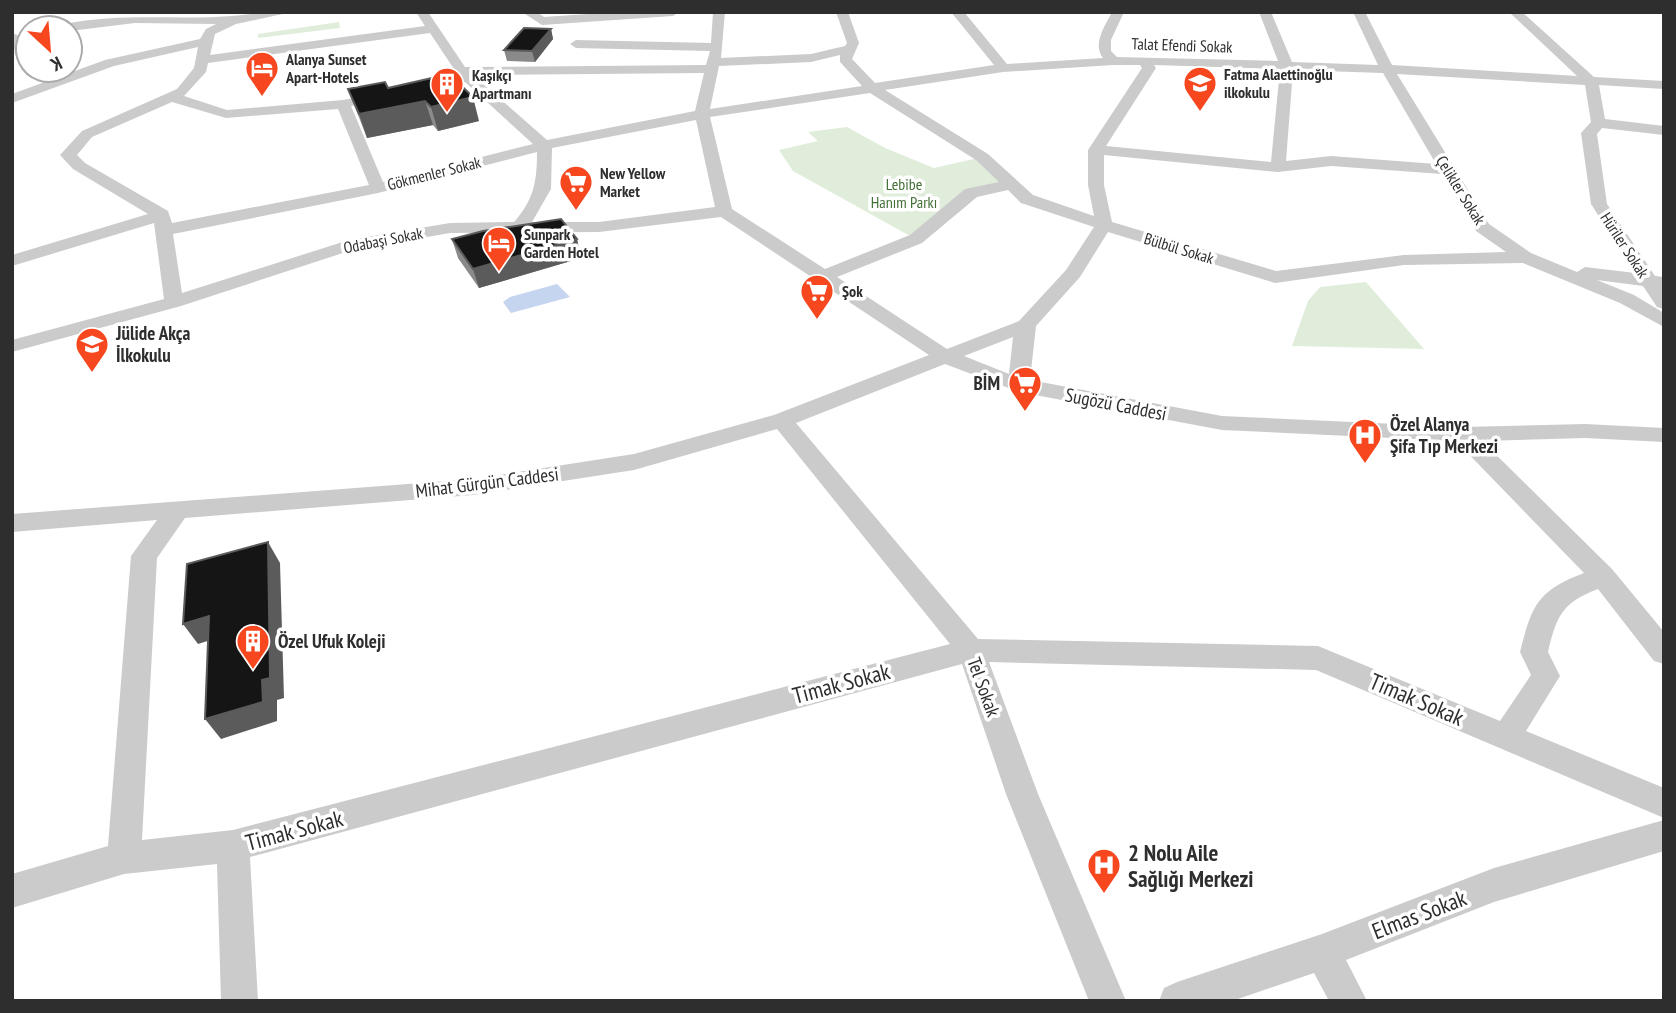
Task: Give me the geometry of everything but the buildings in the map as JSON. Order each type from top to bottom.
[{"type":"street","points":[[84,25],[137,16],[233,21],[286,12]]},
{"type":"street","points":[[422,12],[464,74],[545,146],[545,176],[534,211],[520,226]]},
{"type":"street","points":[[528,12],[542,21],[673,12]]},
{"type":"street","points":[[719,12],[714,59],[702,114],[724,211]]},
{"type":"street","points":[[172,97],[226,114],[343,104],[406,91],[464,74],[567,56],[811,58],[850,49],[853,43],[842,12]]},
{"type":"street","points":[[957,12],[1003,68]]},
{"type":"street","points":[[1112,61],[1105,52],[1105,40],[1118,12]]},
{"type":"street","points":[[1265,12],[1287,67],[1278,167]]},
{"type":"street","name":"Çelikler Sokak","points":[[1359,12],[1387,69],[1482,227],[1525,257],[1627,299],[1664,321]]},
{"type":"street","points":[[1515,12],[1591,81]]},
{"type":"street","points":[[567,56],[595,17]]},
{"type":"street","points":[[174,302],[164,222],[79,166],[68,155],[87,134],[182,92],[201,69],[205,42],[210,32],[233,21]]},
{"type":"street","points":[[204,60],[434,29]]},
{"type":"street","points":[[84,69],[205,42]]},
{"type":"street","name":"Bülbül Sokak","points":[[850,49],[845,60],[872,88],[982,157],[1027,199],[1104,225],[1275,276],[1404,260],[1525,257]]},
{"type":"street","points":[[567,56],[714,59]]},
{"type":"street","name":"Talat Efendi Sokak","points":[[702,114],[1003,68],[1112,61],[1387,69],[1664,85]]},
{"type":"street","points":[[1018,385],[1020,349],[1026,325],[1073,273],[1104,225],[1096,185],[1096,150],[1149,68],[1144,61]]},
{"type":"street","name":"Hüriler Sokak","points":[[1591,81],[1598,123],[1589,134],[1599,204],[1656,281],[1664,303]]},
{"type":"street","points":[[12,99],[43,84]]},
{"type":"street","points":[[343,104],[378,188]]},
{"type":"street","name":"Gökmenler Sokak","points":[[12,261],[164,222],[378,188],[578,137],[702,114]]},
{"type":"street","points":[[1598,123],[1664,131]]},
{"type":"street","points":[[1096,150],[1278,167],[1331,161],[1448,170]]},
{"type":"street","points":[[822,277],[916,239],[971,193],[1012,184]]},
{"type":"street","name":"Odabaşi Sokak","points":[[12,346],[174,302],[348,245],[450,228],[599,227],[724,211]]},
{"type":"street","name":"Sugözü Caddesi","points":[[724,211],[944,356],[1018,385],[1222,423],[1462,434],[1585,431],[1664,435]]},
{"type":"street","points":[[1566,272],[1656,281]]},
{"type":"street","name":"Mihat Gürgün Caddesi","points":[[12,523],[473,487],[634,462],[782,419],[1026,325]]},
{"type":"street","name":"Tel Sokak","points":[[782,419],[971,650],[1022,794],[1108,1001]]},
{"type":"street","points":[[1462,434],[1603,576],[1664,653]]},
{"type":"street","points":[[124,858],[144,556],[177,511]]},
{"type":"street","points":[[1506,737],[1546,676],[1534,652],[1543,615],[1565,590],[1603,576]]},
{"type":"street","name":"Timak Sokak","points":[[12,891],[124,858],[233,846],[971,650],[1318,658],[1664,803]]},
{"type":"street","name":"Elmas Sokak","points":[[1177,1001],[1322,952],[1494,885],[1664,835]]},
{"type":"street","points":[[233,846],[240,1001]]},
{"type":"street","points":[[1322,952],[1349,1001]]},
{"type":"green space","points":[[339,22],[340,28],[258,38],[258,34]]},
{"type":"green space","name":"Lebibe Hanım Parkı","points":[[847,127],[885,148],[934,168],[978,158],[1003,182],[965,190],[910,236],[793,171],[779,150],[818,141],[808,132]]},
{"type":"green space","points":[[1366,282],[1424,349],[1292,346],[1308,301],[1320,287]]},
{"type":"water","points":[[557,284],[570,297],[511,313],[503,302],[510,297]]},
{"type":"place","name":"Alanya Sunset Apart-Hotels","points":[[262,98]]},
{"type":"place","name":"Fatma Alaettinoğlu ilkokulu","points":[[1200,113]]},
{"type":"place","name":"Kaşıkçı Apartmanı","points":[[447,114]]},
{"type":"place","name":"New Yellow Market","points":[[576,212]]},
{"type":"place","name":"Sunpark Garden Hotel","points":[[499,273]]},
{"type":"place","name":"Şok","points":[[817,321]]},
{"type":"place","name":"Jülide Akça İlkokulu","points":[[92,374]]},
{"type":"place","name":"BİM","points":[[1025,413]]},
{"type":"place","name":"Özel Alanya Şifa Tıp Merkezi","points":[[1365,465]]},
{"type":"place","name":"Özel Ufuk Koleji","points":[[253,671]]},
{"type":"place","name":"2 Nolu Aile Sağlığı Merkezi","points":[[1104,895]]}]
